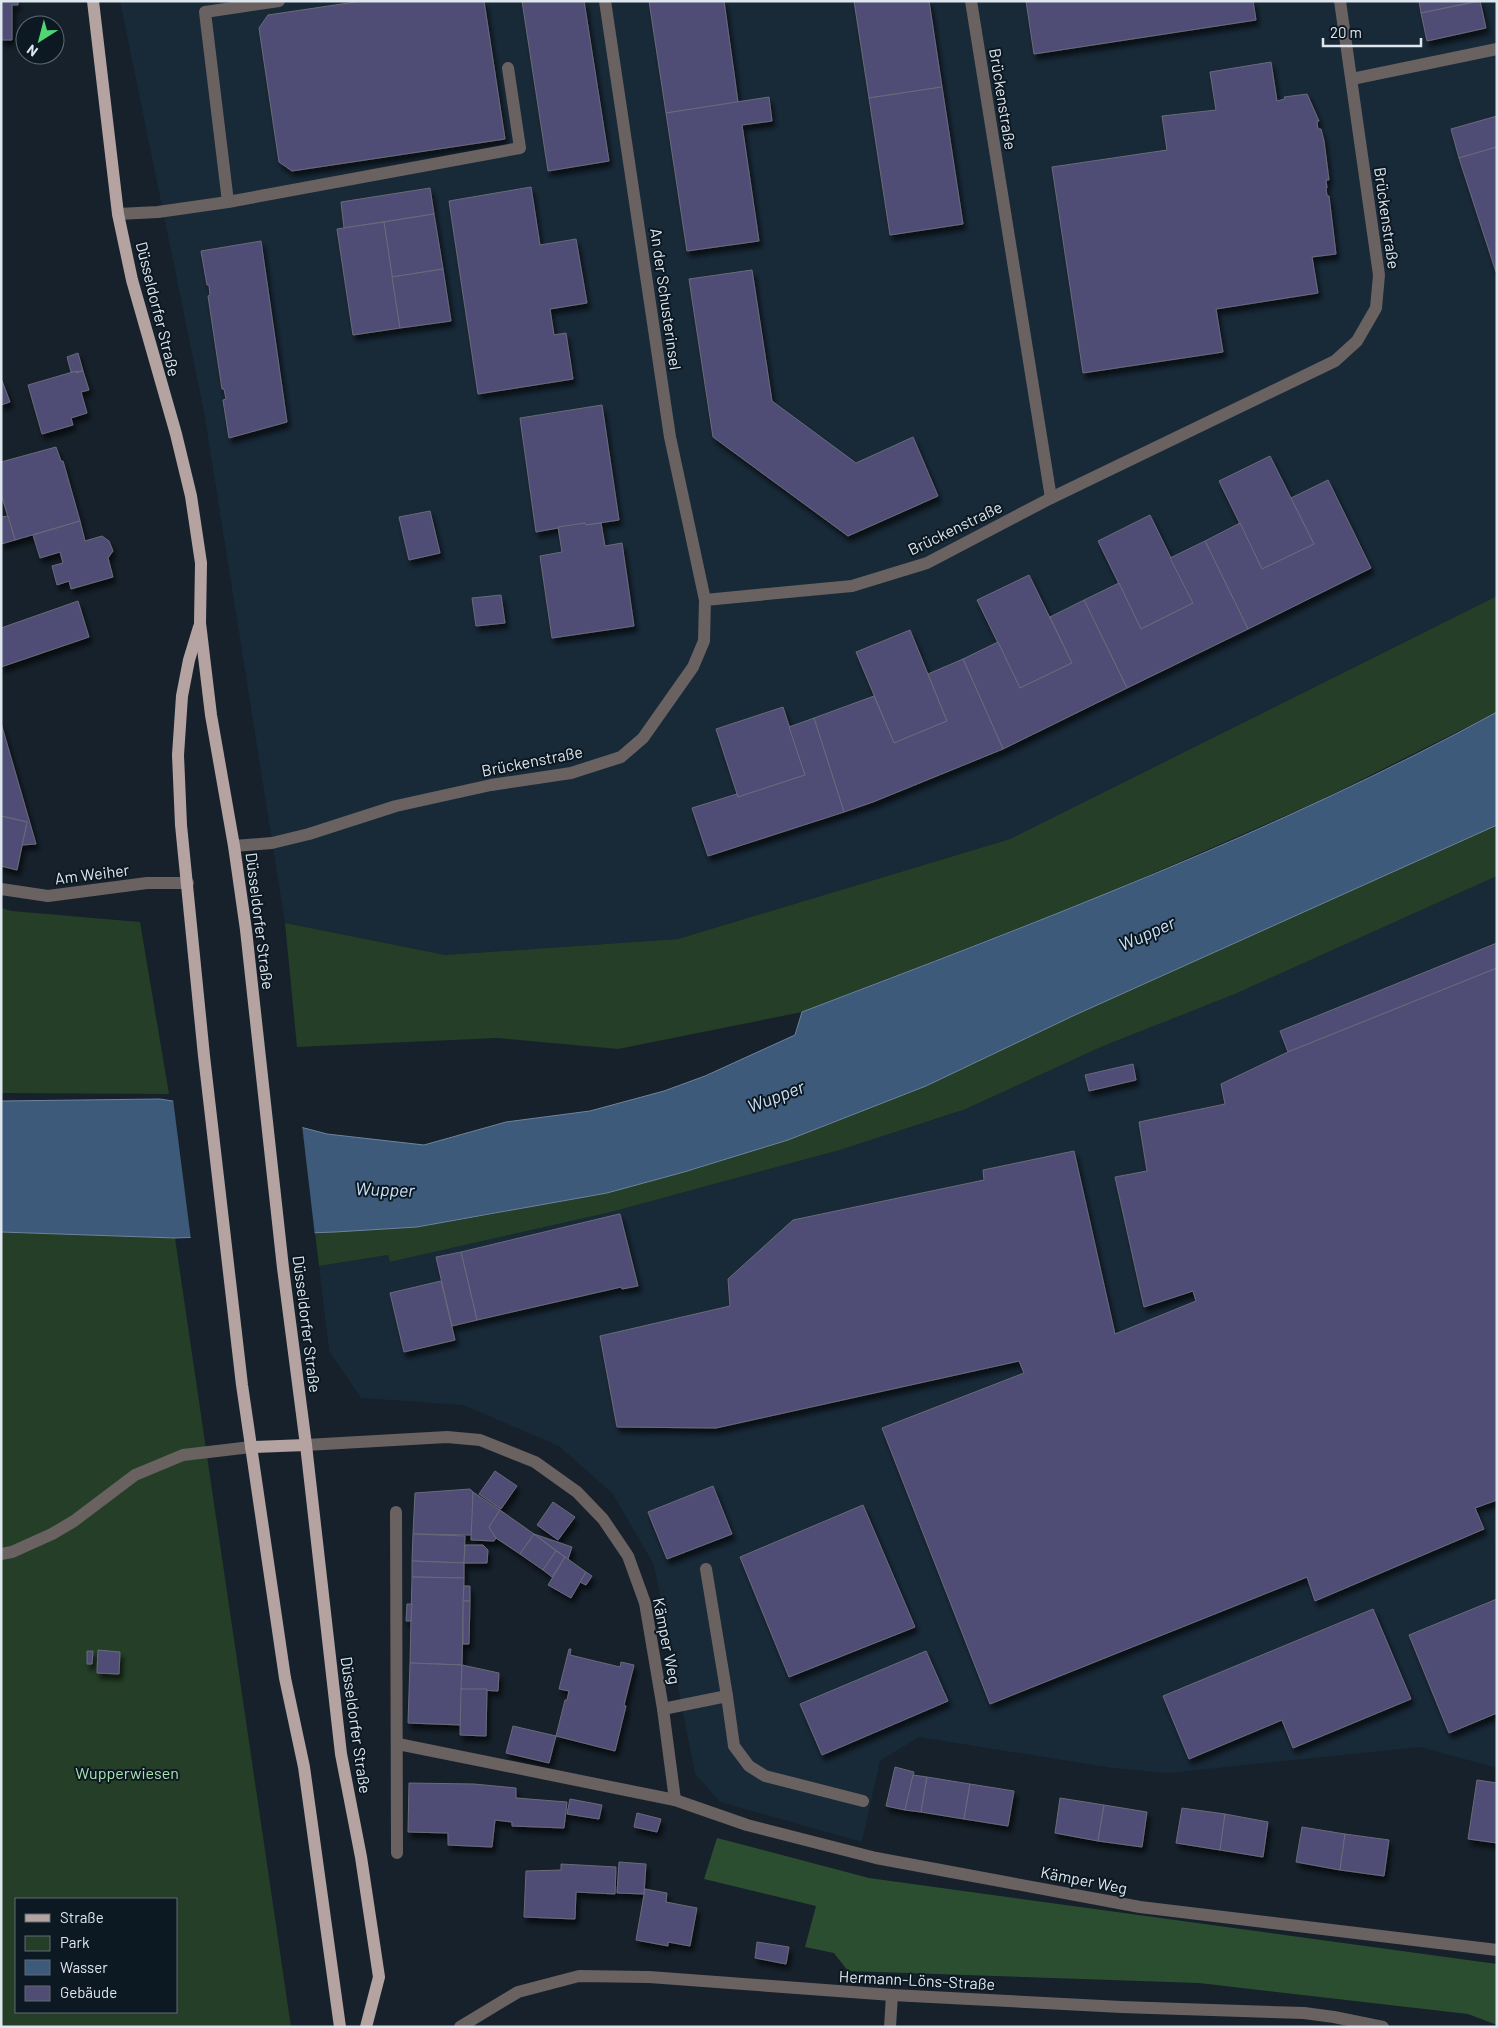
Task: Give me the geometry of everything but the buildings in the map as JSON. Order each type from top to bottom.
[{"type":"main road","name":"Düsseldorfer Straße","points":[[93,1],[118,214],[132,280],[176,434],[191,496],[200,563],[200,623],[211,715],[234,846],[260,1050],[283,1268],[306,1445],[341,1754],[379,1977],[366,2027]]},
{"type":"main road","name":"Düsseldorfer Straße","points":[[200,623],[189,660],[182,696],[178,754],[181,825],[204,1056],[251,1448],[285,1678],[304,1767],[340,2027]]},
{"type":"main road","points":[[251,1448],[306,1445]]},
{"type":"street","points":[[228,202],[205,12],[278,1]]},
{"type":"street","name":"An der Schusterinsel","points":[[605,1],[670,437],[705,600]]},
{"type":"street","name":"Brückenstraße","points":[[971,1],[1051,498]]},
{"type":"street","points":[[1340,1],[1352,79],[1497,49]]},
{"type":"street","points":[[118,214],[158,212],[228,202],[520,148],[508,68]]},
{"type":"street","name":"Brückenstraße","points":[[234,846],[272,843],[309,834],[396,806],[491,785],[572,773],[620,757],[643,738],[693,667],[704,641],[705,600],[852,586],[927,563],[1051,498],[1335,361],[1357,341],[1376,308],[1380,275],[1352,79]]},
{"type":"street","name":"Am Weiher","points":[[1,889],[48,896],[147,883],[188,883]]},
{"type":"street","name":"Kämper Weg","points":[[306,1445],[447,1437],[480,1440],[534,1462],[576,1492],[603,1519],[628,1556],[645,1603],[663,1709],[675,1800]]},
{"type":"street","points":[[1,1554],[12,1552],[74,1522],[135,1476],[182,1455],[251,1448]]},
{"type":"street","points":[[396,1512],[397,1853]]},
{"type":"street","points":[[706,1569],[728,1696],[734,1746],[749,1766],[765,1776],[863,1801]]},
{"type":"street","points":[[663,1709],[728,1696]]},
{"type":"street","name":"Kämper Weg","points":[[398,1744],[675,1800],[747,1825],[876,1858],[1140,1907],[1497,1950]]},
{"type":"street","name":"Hermann-Löns-Straße","points":[[460,2027],[518,1992],[579,1976],[649,1977],[892,1995],[1121,2007],[1304,2013],[1342,2018],[1382,2027]]},
{"type":"street","points":[[890,2027],[892,1995]]},
{"type":"shaded area","points":[[120,1],[1497,1],[1497,596],[1010,839],[678,939],[445,955],[285,923],[204,412]]},
{"type":"shaded area","points":[[1497,876],[1497,1768],[1420,1747],[1169,1773],[1112,1768],[919,1737],[880,1761],[862,1842],[720,1802],[695,1774],[654,1565],[613,1494],[559,1446],[463,1405],[361,1398],[329,1351],[319,1266],[388,1255],[390,1262],[611,1212],[840,1150],[966,1109],[1101,1047],[1235,994]]},
{"type":"green space","points":[[1497,596],[1497,712],[1319,801],[1106,894],[802,1012],[618,1049],[497,1038],[297,1047],[285,923],[445,955],[678,939],[1010,839]]},
{"type":"green space","points":[[1497,825],[1497,876],[1235,994],[1101,1047],[966,1109],[840,1150],[611,1212],[390,1262],[388,1255],[319,1266],[315,1233],[417,1227],[500,1213],[684,1172],[788,1140],[926,1086],[1075,1015]]},
{"type":"green space","points":[[1,908],[12,911],[140,922],[169,1094],[1,1093]]},
{"type":"green space","name":"Wupperwiesen","points":[[1,1232],[175,1238],[291,2027],[1,2027]]},
{"type":"green space","points":[[717,1838],[869,1878],[1497,1964],[1497,2025],[1468,2014],[1199,1983],[848,1971],[834,1953],[805,1947],[816,1906],[704,1879]]},
{"type":"water","name":"Wupper","points":[[1497,712],[1497,825],[1075,1015],[926,1086],[788,1140],[607,1193],[417,1227],[175,1238],[1,1232],[1,1101],[160,1099],[247,1113],[327,1134],[424,1145],[506,1122],[590,1111],[664,1091],[705,1076],[795,1035],[802,1012],[1155,874],[1328,797],[1413,756]]},
{"type":"pier","points":[[173,1099],[247,1111],[302,1125],[315,1236],[191,1240]]}]
